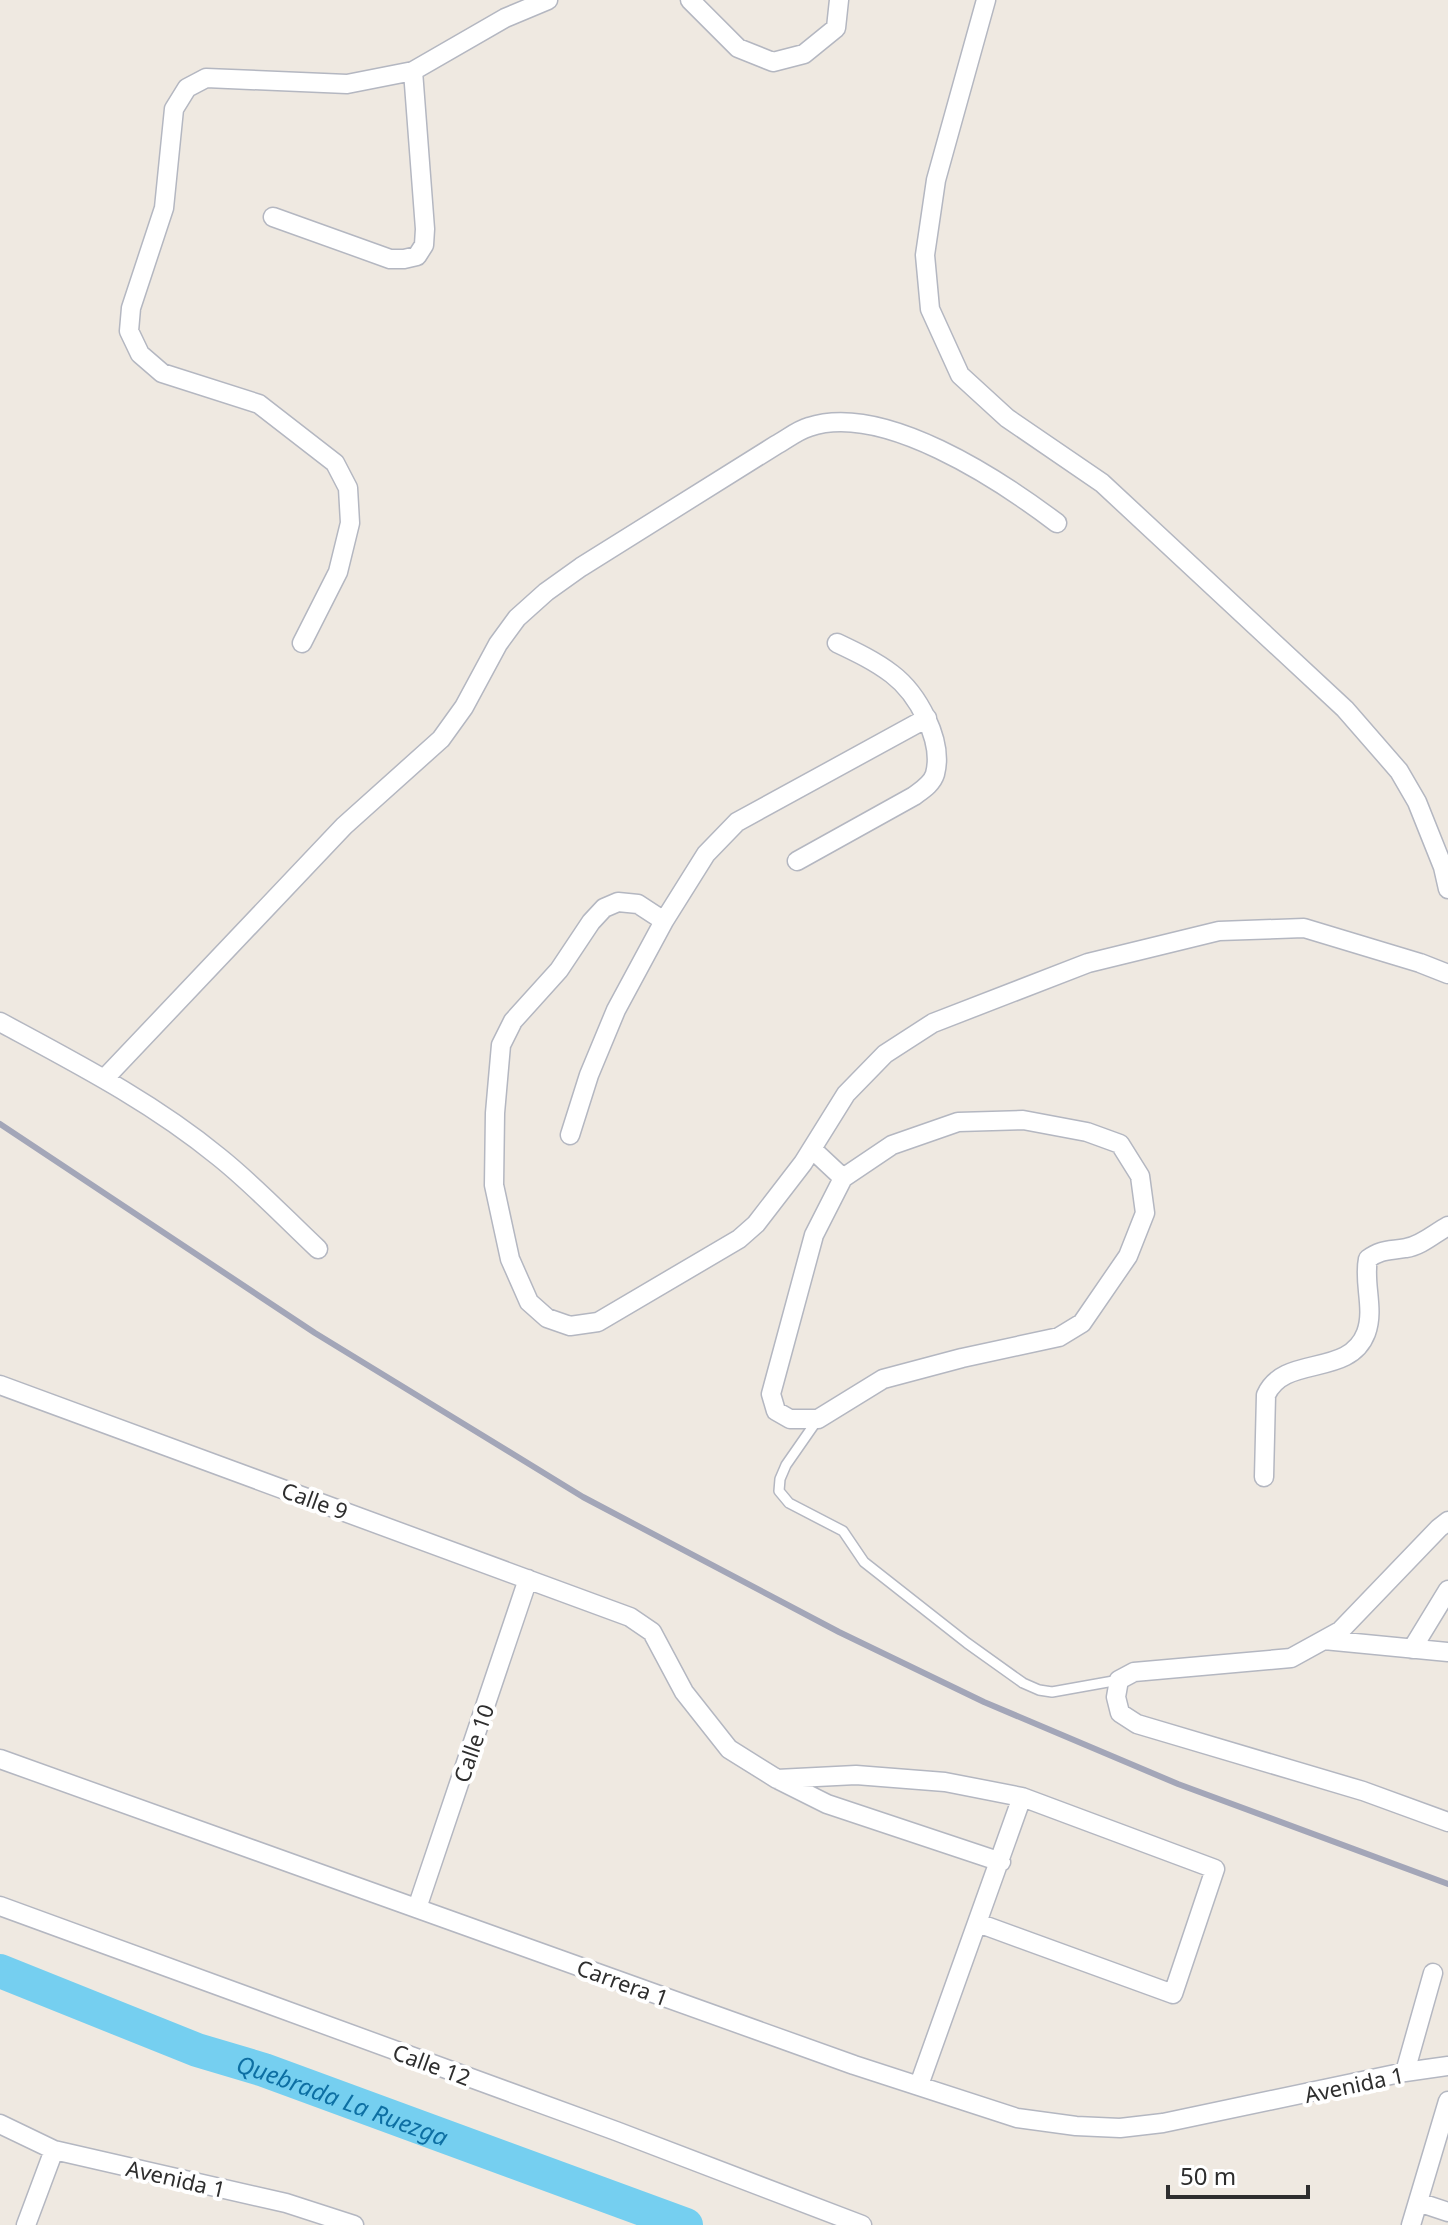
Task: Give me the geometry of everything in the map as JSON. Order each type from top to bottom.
[{"type":"street","points":[[302,643],[338,572],[350,523],[348,488],[335,463],[259,404],[162,373],[140,354],[129,331],[131,308],[164,208],[174,109],[187,88],[206,78],[347,84],[413,71],[505,18],[548,0]]},
{"type":"street","points":[[690,0],[738,48],[773,62],[804,54],[836,28],[839,0]]},
{"type":"street","points":[[986,0],[936,180],[925,255],[930,309],[960,375],[1007,418],[1102,483],[1345,709],[1399,771],[1417,802],[1443,867],[1448,889]]},
{"type":"street","points":[[273,217],[390,259],[417,256],[424,245],[425,229],[413,71]]},
{"type":"street","points":[[105,1078],[344,826],[441,739],[464,707],[498,644],[517,618],[581,567],[776,445],[808,427],[838,422],[875,426],[920,441],[962,460],[1024,498],[1057,523]]},
{"type":"street","points":[[797,861],[914,796],[935,775],[935,746],[927,718],[915,696],[894,675],[837,643]]},
{"type":"street","points":[[570,1135],[589,1075],[616,1010],[664,921],[706,854],[737,822],[927,718]]},
{"type":"street","points":[[664,921],[638,904],[618,902],[604,908],[559,970],[513,1021],[501,1045],[495,1113],[494,1185],[510,1259],[529,1302],[547,1318],[570,1326],[598,1322],[739,1239],[756,1224],[812,1149],[846,1094],[885,1054],[933,1023],[1088,963],[1219,931],[1304,928],[1448,974]]},
{"type":"street","points":[[0,1022],[105,1078],[177,1125],[221,1159],[318,1249]]},
{"type":"street","points":[[1023,1120],[1087,1132],[1120,1144],[1140,1176],[1145,1213],[1128,1256],[1082,1323],[1059,1337],[883,1379],[818,1419],[790,1419],[776,1411],[771,1394],[814,1235],[843,1178],[892,1145],[958,1122],[1023,1120]]},
{"type":"street","points":[[812,1149],[843,1178]]},
{"type":"street","points":[[1264,1477],[1266,1395],[1272,1383],[1281,1376],[1348,1356],[1359,1346],[1370,1317],[1364,1275],[1368,1259],[1378,1251],[1422,1243],[1448,1226]]},
{"type":"street","name":"Calle 9","points":[[0,1385],[630,1617],[652,1632],[684,1692],[729,1749],[777,1779]]},
{"type":"street","points":[[1448,1521],[1340,1631],[1291,1658],[1134,1672],[1119,1680],[1116,1697],[1120,1713],[1137,1724],[1363,1791],[1448,1822]]},
{"type":"street","name":"Calle 10","points":[[417,1908],[528,1579]]},
{"type":"street","points":[[1412,1649],[1448,1590]]},
{"type":"street","points":[[1324,1640],[1448,1652]]},
{"type":"street","name":"Carrera 1","points":[[0,1759],[840,2060],[1017,2118],[1120,2128],[1260,2104]]},
{"type":"street","points":[[777,1779],[856,1775],[945,1782],[1022,1797],[1215,1869],[1173,1994],[978,1923]]},
{"type":"street","points":[[777,1779],[827,1804],[1001,1862]]},
{"type":"street","points":[[919,2085],[1022,1797]]},
{"type":"street","name":"Calle 12","points":[[0,1906],[862,2225]]},
{"type":"street","points":[[1405,2072],[1433,1973]]},
{"type":"street","name":"Avenida 1","points":[[1260,2104],[1405,2072],[1448,2066]]},
{"type":"street","points":[[1411,2225],[1448,2101]]},
{"type":"street","name":"Avenida 1","points":[[0,2124],[54,2150],[286,2203],[354,2225]]},
{"type":"street","points":[[26,2225],[54,2150]]},
{"type":"street","points":[[1418,2202],[1448,2212]]},
{"type":"lane","points":[[818,1419],[780,1479],[779,1491],[789,1503],[843,1531],[864,1562],[1023,1683],[1052,1692],[1119,1680]]},
{"type":"waterway","name":"Quebrada La Ruezga","points":[[0,1971],[197,2050],[264,2070],[686,2225]]},
{"type":"railway","points":[[0,1124],[315,1333],[583,1497],[839,1632],[984,1702],[1178,1784],[1448,1884]]}]
